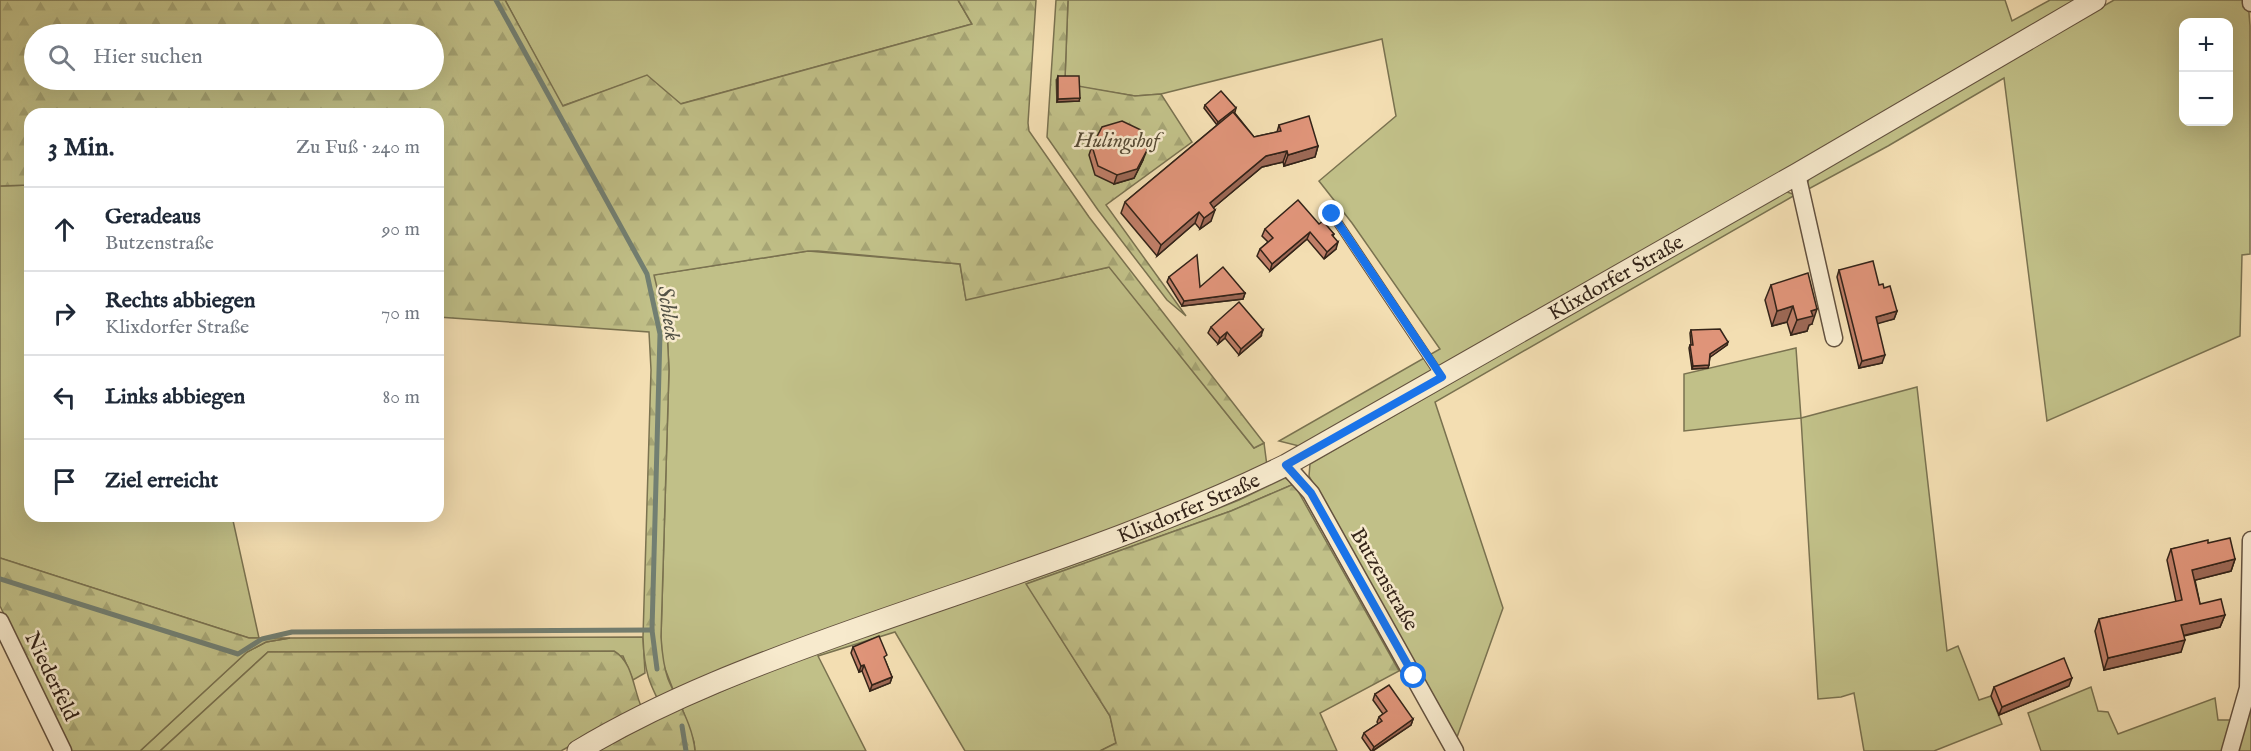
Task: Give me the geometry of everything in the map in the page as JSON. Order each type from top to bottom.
[{"type":"street","name":"Klixdorfer Straße","points":[[578,751],[617,728],[706,686],[802,648],[1159,521],[1230,493],[1286,465],[1442,377],[2095,0]]},
{"type":"street","points":[[1797,174],[1834,338]]},
{"type":"street","name":"Butzenstraße","points":[[1286,465],[1311,493],[1455,751]]},
{"type":"street","points":[[2230,751],[2248,688],[2251,540]]},
{"type":"street","name":"Niederfeld","points":[[0,621],[63,751]]},
{"type":"lane","points":[[1332,214],[1442,377]]},
{"type":"green space","points":[[0,0],[505,0],[563,106],[647,75],[681,104],[972,24],[958,0],[1036,0],[1029,131],[1089,217],[1264,443],[1254,448],[1109,267],[966,300],[960,264],[818,251],[654,275],[667,329],[669,370],[661,637],[666,674],[688,723],[695,751],[598,751],[666,715],[648,678],[643,637],[651,370],[649,332],[444,317],[444,108],[24,108],[24,185],[0,186]]},
{"type":"green space","points":[[505,0],[958,0],[972,24],[680,104],[647,76],[562,106]]},
{"type":"green space","name":"Hulingshof","points":[[1056,0],[1068,0],[1065,79],[1056,80],[1057,102],[1078,86],[1135,96],[1161,94],[1192,142],[1106,205],[1186,316],[1167,300],[1098,210],[1047,137]]},
{"type":"green space","points":[[1068,0],[2005,0],[2012,21],[2050,0],[2079,0],[1303,447],[1279,441],[1440,349],[1352,223],[1319,181],[1396,116],[1382,39],[1161,94],[1135,96],[1079,87],[1079,101],[1057,102],[1056,79],[1065,79]]},
{"type":"green space","points":[[2114,0],[2248,0],[2250,254],[2242,255],[2240,336],[2047,421],[2004,78],[1888,146],[1803,192],[1811,175]]},
{"type":"green space","points":[[24,185],[24,522],[233,522],[259,638],[249,638],[0,558],[0,186]]},
{"type":"green space","points":[[1785,191],[1795,195],[1435,402],[1503,608],[1456,740],[1309,476],[1310,464]]},
{"type":"green space","points":[[808,251],[960,264],[966,299],[1110,267],[1254,448],[1264,443],[1267,466],[1203,496],[674,692],[662,661],[661,637],[669,370],[667,330],[653,275]]},
{"type":"green space","points":[[1796,348],[1801,418],[1684,431],[1684,374]]},
{"type":"green space","points":[[1917,387],[1947,651],[1958,646],[1979,700],[1991,696],[2002,724],[1934,751],[1864,751],[1854,693],[1841,697],[1818,699],[1801,418]]},
{"type":"green space","points":[[1285,478],[1294,484],[1231,511],[1027,584],[1110,716],[1116,743],[1100,751],[965,751],[895,632],[818,656],[866,751],[695,751],[682,708],[795,660],[1177,525],[1239,500]]},
{"type":"green space","points":[[1294,484],[1399,671],[1320,713],[1337,751],[1100,751],[1116,743],[1110,716],[1026,584],[1231,511]]},
{"type":"green space","points":[[0,558],[249,638],[290,638],[266,642],[247,652],[140,751],[71,751],[0,606]]},
{"type":"green space","points":[[643,637],[645,673],[633,680],[623,656],[268,652],[160,751],[140,751],[247,652],[266,642],[290,638]]},
{"type":"green space","points":[[614,651],[629,668],[641,706],[561,751],[160,751],[268,652]]},
{"type":"green space","points":[[2091,687],[2098,711],[2108,712],[2118,734],[2215,698],[2218,720],[2233,720],[2225,748],[2222,751],[2041,751],[2028,713]]},
{"type":"green space","points":[[2251,696],[2251,751],[2234,751]]},
{"type":"building","points":[[1058,76],[1079,76],[1080,98],[1058,99]]},
{"type":"building","points":[[1221,91],[1236,108],[1218,122],[1205,105]]},
{"type":"building","points":[[1233,112],[1254,137],[1281,131],[1279,125],[1309,116],[1318,146],[1288,155],[1287,151],[1266,156],[1210,203],[1215,210],[1204,218],[1199,212],[1161,245],[1125,202]]},
{"type":"building","points":[[1122,121],[1141,130],[1147,150],[1137,169],[1117,175],[1098,166],[1092,146],[1102,127]]},
{"type":"building","points":[[1298,200],[1319,224],[1323,221],[1338,242],[1327,252],[1310,232],[1272,264],[1260,249],[1273,238],[1265,229]]},
{"type":"building","points":[[1197,255],[1200,287],[1223,267],[1245,293],[1184,301],[1169,277]]},
{"type":"building","points":[[1873,261],[1879,285],[1883,284],[1884,288],[1890,286],[1897,311],[1876,317],[1885,355],[1862,361],[1839,270]]},
{"type":"building","points":[[1808,273],[1817,309],[1811,311],[1813,316],[1797,320],[1793,306],[1777,311],[1771,285]]},
{"type":"building","points":[[1239,302],[1263,330],[1241,349],[1227,332],[1220,338],[1211,327]]},
{"type":"building","points":[[1720,329],[1728,342],[1710,354],[1709,365],[1693,366],[1690,345],[1693,345],[1691,330]]},
{"type":"building","points":[[2230,538],[2235,559],[2192,570],[2200,604],[2221,599],[2225,615],[2181,625],[2185,640],[2108,658],[2099,619],[2182,600],[2171,549],[2208,540],[2208,543]]},
{"type":"building","points":[[879,636],[887,655],[884,657],[892,677],[872,685],[853,647]]},
{"type":"building","points":[[2064,658],[2072,678],[2002,707],[1994,687]]},
{"type":"building","points":[[1389,685],[1413,719],[1374,747],[1364,733],[1382,721],[1379,717],[1387,711],[1375,694]]},
{"type":"waterway","name":"Schleck","points":[[496,0],[647,274],[660,334],[652,630],[657,669]]},
{"type":"waterway","points":[[0,579],[238,654],[262,639],[292,632],[652,630]]},
{"type":"waterway","name":"Schleck","points":[[682,726],[686,751]]},
{"type":"route","points":[[1332,214],[1442,377],[1286,465],[1311,493],[1414,676]]}]
